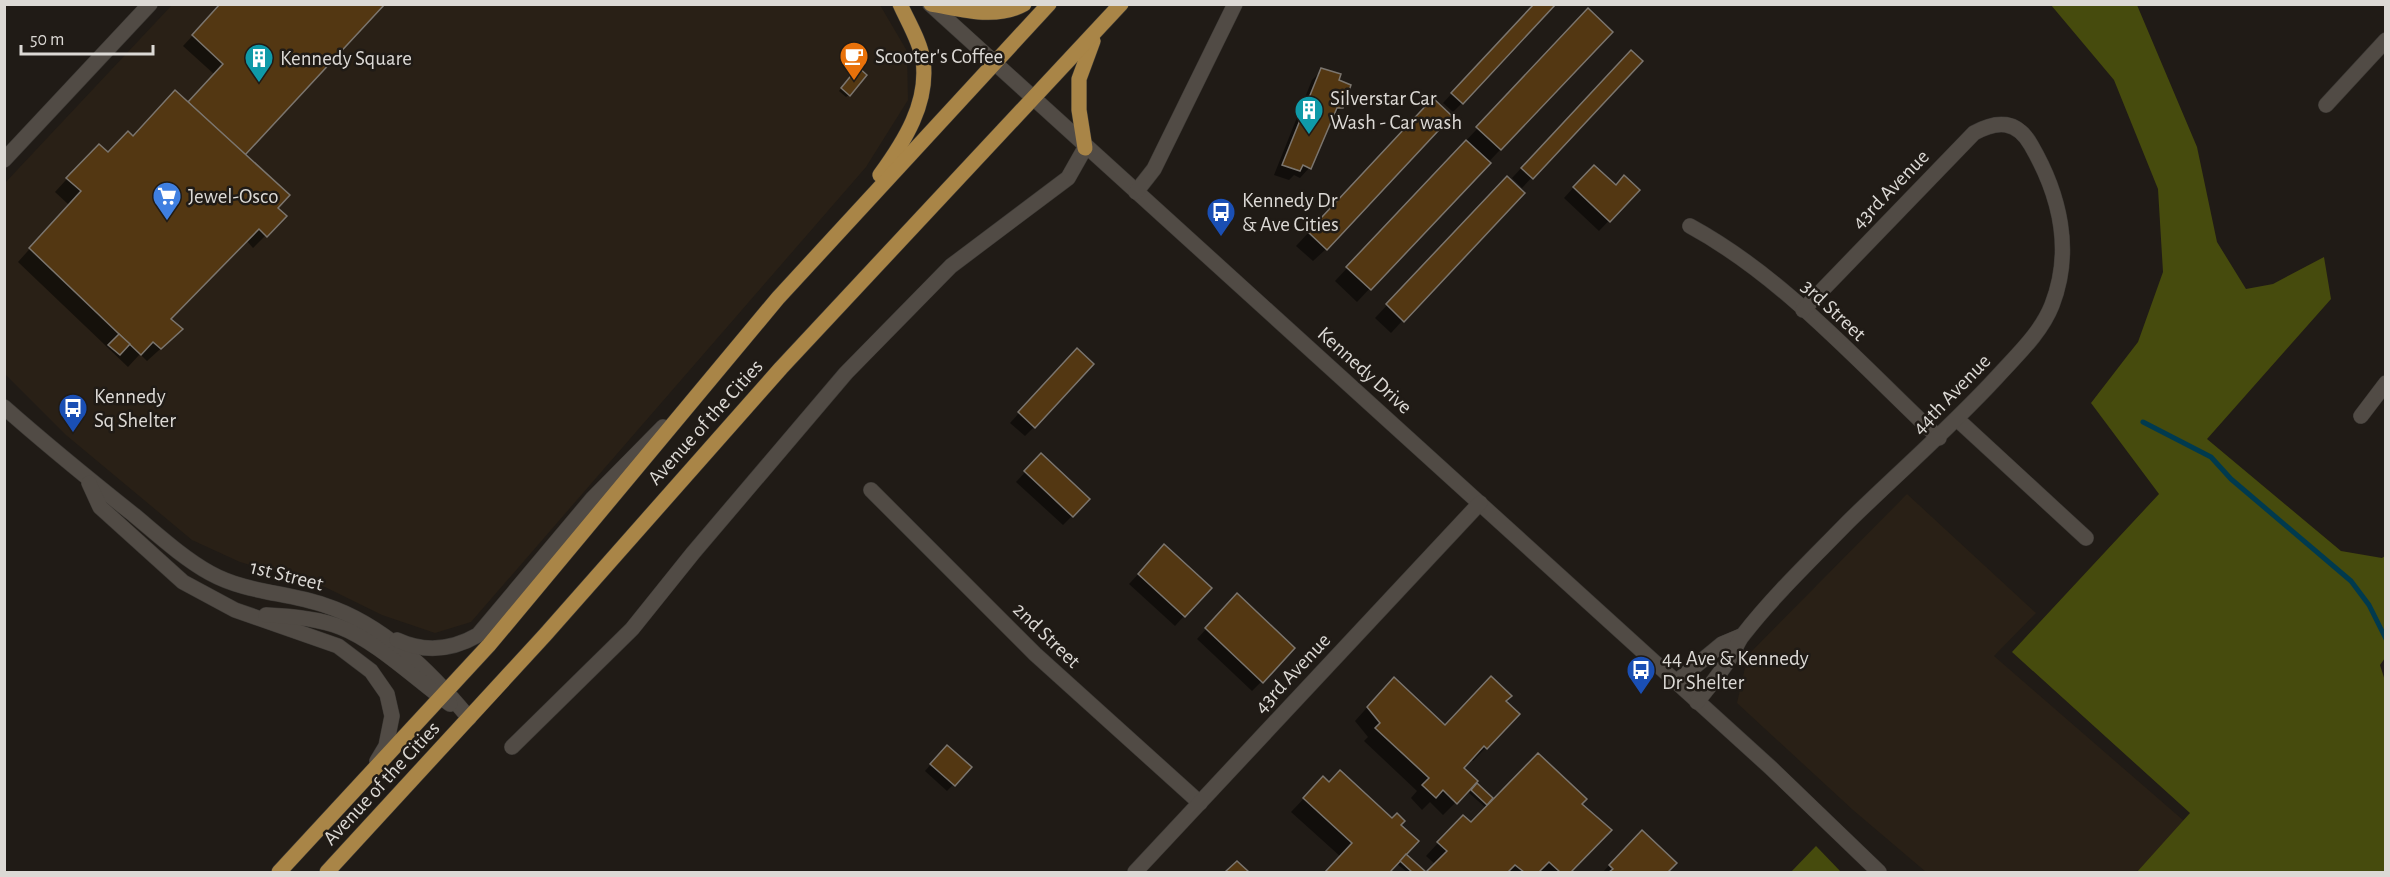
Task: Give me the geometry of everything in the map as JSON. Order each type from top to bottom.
[{"type":"main road","points":[[844,225],[890,160],[920,105],[923,58],[900,4]]},
{"type":"main road","points":[[930,4],[983,12],[1009,11],[1024,4]]},
{"type":"main road","name":"Avenue of the Cities","points":[[279,873],[445,695],[695,395],[844,225],[1049,4]]},
{"type":"main road","name":"Avenue of the Cities","points":[[327,873],[470,718],[781,368],[1121,4]]},
{"type":"main road","points":[[1085,148],[1079,110],[1079,79],[1086,54],[1101,26]]},
{"type":"street","points":[[4,160],[150,4]]},
{"type":"street","name":"Kennedy Drive","points":[[930,4],[1085,148],[1771,768],[1879,873]]},
{"type":"street","points":[[1136,192],[1154,169],[1235,4]]},
{"type":"street","points":[[2326,105],[2385,40]]},
{"type":"street","name":"43rd Avenue","points":[[1803,310],[1974,133],[1995,123],[2008,125],[2020,132]]},
{"type":"street","name":"44th Avenue","points":[[1697,702],[1731,657],[1741,636],[1848,523],[1958,420],[2043,324],[2059,284],[2063,234],[2058,207],[2042,168],[2030,143],[2020,132]]},
{"type":"street","points":[[512,747],[633,629],[788,439],[868,349],[951,266],[1068,178],[1085,148]]},
{"type":"street","name":"3rd Street","points":[[1690,226],[1750,264],[1803,310],[1939,438]]},
{"type":"street","points":[[2361,416],[2385,383]]},
{"type":"street","points":[[370,628],[406,644],[431,649],[457,645],[478,635],[593,498],[695,395]]},
{"type":"street","name":"1st Street","points":[[4,407],[88,480],[210,573],[262,593],[324,604],[370,628],[425,668],[445,695]]},
{"type":"street","points":[[1958,420],[2086,538]]},
{"type":"street","name":"1st Street","points":[[88,480],[100,507],[166,569],[205,595],[248,615],[338,646],[365,666],[380,681],[391,705],[391,730],[386,746],[360,788]]},
{"type":"street","name":"2nd Street","points":[[871,490],[1035,654],[1200,803]]},
{"type":"street","name":"43rd Avenue","points":[[1136,873],[1480,503]]},
{"type":"street","points":[[248,615],[289,616],[339,626],[372,645],[445,695],[470,718]]},
{"type":"street","name":"44th Avenue","points":[[1676,682],[1722,644],[1741,636]]},
{"type":"shaded area","points":[[172,5],[880,5],[907,51],[908,100],[866,167],[471,622],[435,633],[382,615],[325,587],[240,562],[192,540],[66,435],[5,374],[4,184]]},
{"type":"shaded area","points":[[1907,494],[2036,613],[1994,656],[2191,827],[2150,872],[1926,872],[1853,810],[1737,703],[1748,655]]},
{"type":"green space","points":[[2051,5],[2137,5],[2197,147],[2217,242],[2246,289],[2273,284],[2324,257],[2331,299],[2207,439],[2341,551],[2382,558],[2385,556],[2385,658],[2380,665],[2386,684],[2385,872],[2137,872],[2190,813],[2012,652],[2159,494],[2091,403],[2138,342],[2163,272],[2158,189],[2114,80]]},
{"type":"green space","points":[[1816,846],[1841,872],[1791,872]]},
{"type":"building","name":"Kennedy Square","points":[[220,4],[385,4],[245,155],[188,102],[223,64],[192,35]]},
{"type":"building","points":[[1534,4],[1556,4],[1463,104],[1451,93]]},
{"type":"building","points":[[1588,8],[1613,32],[1501,150],[1476,127]]},
{"type":"building","points":[[1631,50],[1643,61],[1533,179],[1521,168]]},
{"type":"building","name":"Scooter's Coffee","points":[[858,67],[867,75],[850,96],[841,88]]},
{"type":"building","name":"Silverstar Car Wash - Car wash","points":[[1321,68],[1341,74],[1339,80],[1351,85],[1343,108],[1337,108],[1311,169],[1303,165],[1300,171],[1282,165]]},
{"type":"building","name":"Jewel-Osco","points":[[175,90],[290,195],[278,208],[287,216],[267,237],[259,229],[171,319],[183,329],[161,349],[153,342],[141,355],[29,248],[81,191],[66,178],[99,144],[108,152],[128,131],[133,136]]},
{"type":"building","points":[[1433,98],[1452,116],[1327,250],[1308,232]]},
{"type":"building","points":[[1466,140],[1491,163],[1371,290],[1346,267]]},
{"type":"building","points":[[1594,165],[1616,185],[1624,175],[1640,190],[1610,222],[1573,187]]},
{"type":"building","points":[[1507,176],[1525,193],[1404,322],[1386,304]]},
{"type":"building","points":[[119,334],[130,344],[120,355],[108,345]]},
{"type":"building","points":[[1077,348],[1094,364],[1035,428],[1018,412]]},
{"type":"building","points":[[1041,453],[1090,499],[1073,517],[1024,471]]},
{"type":"building","points":[[1164,544],[1212,588],[1185,617],[1138,574]]},
{"type":"building","points":[[1237,593],[1295,648],[1263,683],[1205,628]]},
{"type":"building","points":[[1491,676],[1512,696],[1506,701],[1520,714],[1487,749],[1484,746],[1464,768],[1478,781],[1457,804],[1443,790],[1436,798],[1422,785],[1429,778],[1375,728],[1380,723],[1367,707],[1394,677],[1445,725]]},
{"type":"building","points":[[947,745],[972,767],[955,786],[930,764]]},
{"type":"building","points":[[1538,753],[1587,799],[1582,804],[1612,830],[1571,872],[1560,872],[1549,862],[1539,872],[1524,872],[1515,865],[1508,872],[1426,872],[1447,851],[1437,842],[1463,815],[1471,822]]},
{"type":"building","points":[[1340,770],[1392,818],[1397,813],[1405,821],[1401,825],[1419,841],[1390,872],[1325,872],[1352,843],[1303,798],[1323,776],[1329,782]]},
{"type":"building","points":[[1477,783],[1493,798],[1487,805],[1471,790]]},
{"type":"building","points":[[1642,830],[1677,863],[1668,872],[1609,872],[1613,869],[1609,865]]},
{"type":"building","points":[[1406,854],[1426,872],[1412,872],[1400,861]]},
{"type":"building","points":[[1237,861],[1249,872],[1225,872]]},
{"type":"waterway","points":[[2143,422],[2211,457],[2231,479],[2351,581],[2369,605],[2386,639]]},
{"type":"place","name":"Scooter's Coffee","points":[[854,82]]},
{"type":"place","name":"Kennedy Square","points":[[259,84]]},
{"type":"place","name":"Silverstar Car Wash - Car wash","points":[[1309,136]]},
{"type":"place","name":"Jewel-Osco","points":[[167,222]]},
{"type":"place","name":"Kennedy Dr & Ave Cities","points":[[1221,238]]},
{"type":"place","name":"Kennedy Sq Shelter","points":[[73,434]]},
{"type":"place","name":"44 Ave & Kennedy Dr Shelter","points":[[1641,696]]}]
